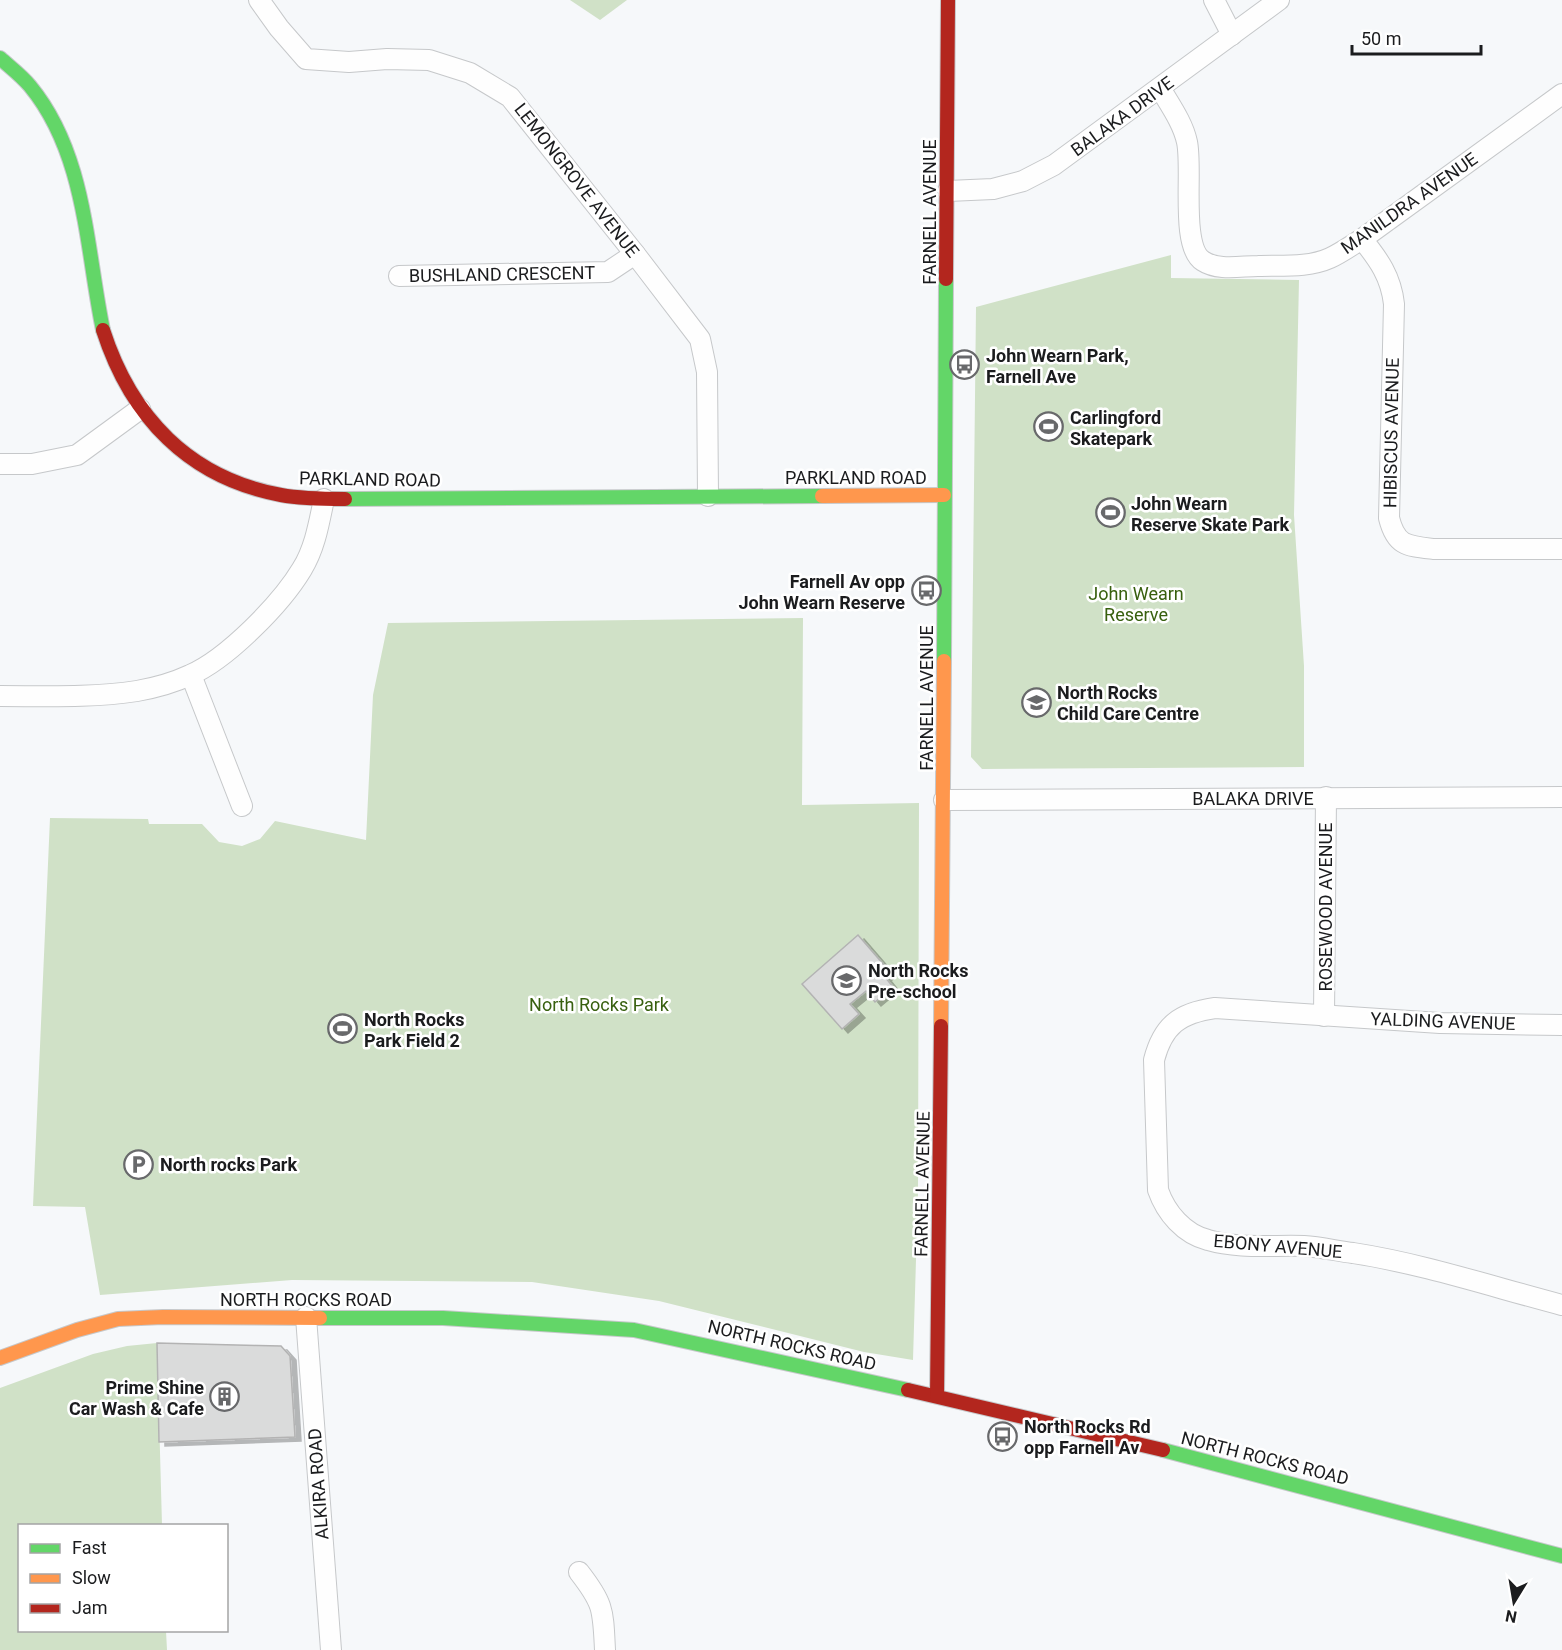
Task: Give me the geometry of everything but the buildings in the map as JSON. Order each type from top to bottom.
[{"type":"street","name":"LEMONGROVE AVENUE","points":[[259,0],[279,28],[306,59],[349,62],[387,59],[429,60],[470,73],[510,97],[700,339],[707,372],[708,496]]},
{"type":"street","name":"FARNELL AVENUE","points":[[937,1396],[944,800],[948,0]]},
{"type":"street","points":[[1214,0],[1232,34]]},
{"type":"street","name":"BALAKA DRIVE","points":[[948,191],[993,189],[1023,181],[1054,165],[1279,0]]},
{"type":"street","name":"PARKLAND ROAD","points":[[0,58],[20,74],[37,94],[64,140],[81,195],[104,331],[118,368],[140,409],[172,443],[204,468],[245,486],[279,495],[324,499],[944,495]]},
{"type":"street","name":"MANILDRA AVENUE","points":[[1160,88],[1185,133],[1187,142],[1190,162],[1190,231],[1193,249],[1204,262],[1221,267],[1302,265],[1330,258],[1362,239],[1562,94]]},
{"type":"street","name":"HIBISCUS AVENUE","points":[[1362,239],[1387,273],[1394,304],[1389,518],[1392,530],[1400,542],[1414,547],[1562,549]]},
{"type":"street","name":"BUSHLAND CRESCENT","points":[[399,276],[608,272],[635,254]]},
{"type":"street","points":[[0,464],[32,464],[77,455],[140,409]]},
{"type":"street","points":[[0,696],[98,696],[139,691],[191,675],[241,639],[276,605],[303,568],[317,534],[324,499]]},
{"type":"street","points":[[191,675],[242,806]]},
{"type":"street","name":"ROSEWOOD AVENUE","points":[[1324,1016],[1326,797]]},
{"type":"street","name":"BALAKA DRIVE","points":[[944,800],[1562,797]]},
{"type":"street","name":"EBONY AVENUE","points":[[1324,1016],[1215,1008],[1184,1016],[1172,1024],[1158,1046],[1154,1060],[1157,1179],[1162,1203],[1169,1214],[1180,1225],[1206,1240],[1238,1245],[1305,1246],[1364,1255],[1418,1266],[1562,1305]]},
{"type":"street","name":"YALDING AVENUE","points":[[1324,1016],[1440,1023],[1562,1025]]},
{"type":"street","name":"NORTH ROCKS ROAD","points":[[0,1358],[77,1330],[118,1319],[306,1317],[466,1319],[634,1329],[937,1396],[1220,1464],[1562,1556]]},
{"type":"street","name":"ALKIRA ROAD","points":[[306,1317],[331,1650]]},
{"type":"street","points":[[579,1572],[599,1599],[603,1612],[605,1650]]},
{"type":"green space","points":[[570,0],[627,0],[600,20]]},
{"type":"green space","name":"John Wearn Reserve","points":[[1171,255],[1171,278],[1299,280],[1294,515],[1304,666],[1304,767],[982,769],[971,757],[976,307]]},
{"type":"green space","name":"North Rocks Park","points":[[803,618],[802,805],[919,803],[918,1193],[913,1360],[864,1352],[659,1301],[532,1282],[292,1280],[100,1295],[85,1207],[33,1206],[50,818],[148,819],[149,824],[202,824],[219,842],[242,846],[260,839],[275,821],[366,840],[373,695],[388,623]]},
{"type":"green space","points":[[157,1343],[162,1524],[18,1524],[18,1632],[166,1632],[167,1650],[0,1650],[0,1388],[93,1354],[127,1346]]},
{"type":"traffic: fast","points":[[0,58],[30,86],[49,113],[63,141],[81,203],[103,330]]},
{"type":"traffic: fast","points":[[944,661],[946,279]]},
{"type":"traffic: fast","points":[[345,499],[822,496]]},
{"type":"traffic: fast","points":[[320,1318],[443,1318],[634,1330],[908,1390]]},
{"type":"traffic: fast","points":[[1163,1450],[1562,1556]]},
{"type":"traffic: slow","points":[[822,496],[944,495]]},
{"type":"traffic: slow","points":[[941,1026],[944,661]]},
{"type":"traffic: slow","points":[[0,1358],[77,1330],[118,1319],[320,1318]]},
{"type":"traffic: jam","points":[[946,279],[948,0]]},
{"type":"traffic: jam","points":[[103,330],[115,361],[147,416],[168,439],[192,458],[218,474],[248,487],[289,496],[345,499]]},
{"type":"traffic: jam","points":[[937,1396],[941,1026]]},
{"type":"traffic: jam","points":[[908,1390],[1163,1450]]},
{"type":"place","name":"John Wearn Park, Farnell Ave","points":[[965,365]]},
{"type":"place","name":"Carlingford Skatepark","points":[[1049,427]]},
{"type":"place","name":"John Wearn Reserve Skate Park","points":[[1110,513]]},
{"type":"place","name":"Farnell Av opp John Wearn Reserve","points":[[926,591]]},
{"type":"place","name":"North Rocks Child Care Centre","points":[[1036,702]]},
{"type":"place","name":"North Rocks Pre-school","points":[[847,980]]},
{"type":"place","name":"North Rocks Park Field 2","points":[[343,1029]]},
{"type":"place","name":"North rocks Park","points":[[139,1164]]},
{"type":"place","name":"Prime Shine Car Wash & Cafe","points":[[225,1397]]},
{"type":"place","name":"North Rocks Rd opp Farnell Av","points":[[1003,1436]]}]
